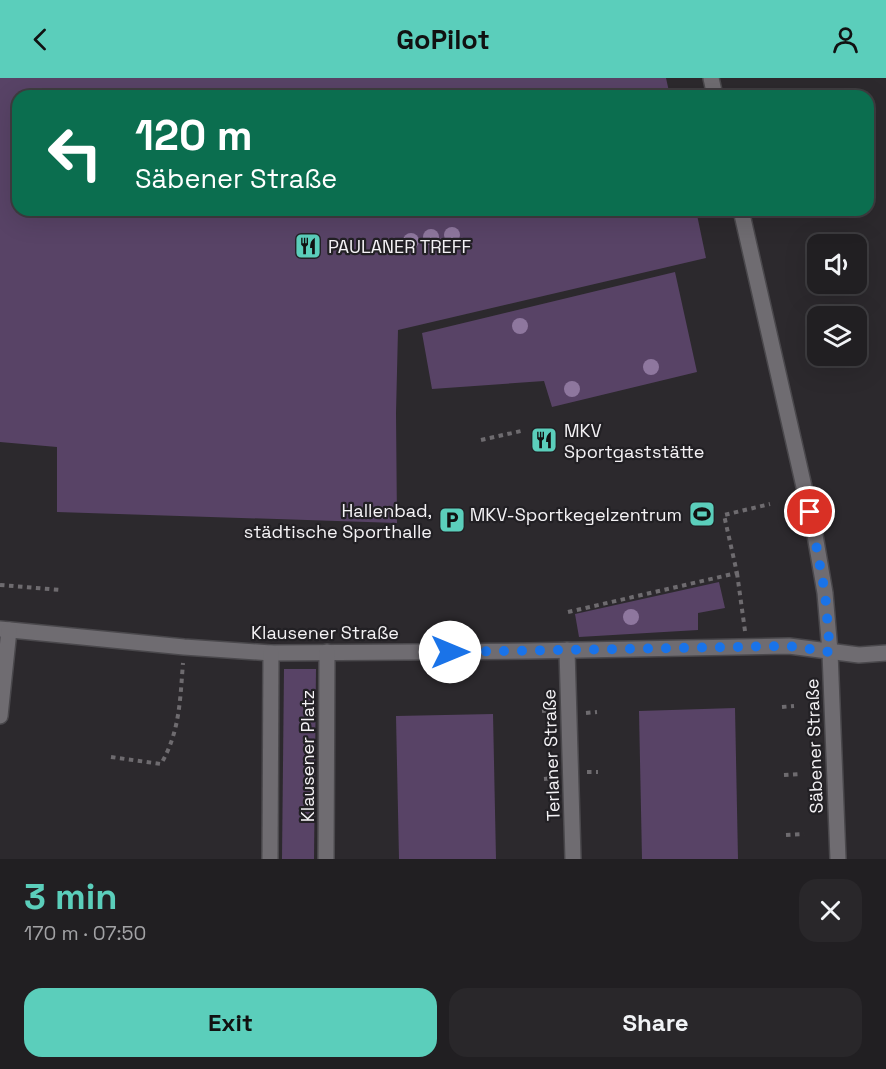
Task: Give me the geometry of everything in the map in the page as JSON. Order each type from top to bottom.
[{"type":"street","name":"Säbener Straße","points":[[742,216],[815,535],[825,593],[830,652],[838,859]]},
{"type":"street","name":"Klausener Straße","points":[[4,629],[184,647],[271,652],[789,646],[859,655],[886,653]]},
{"type":"street","points":[[0,716],[4,629]]},
{"type":"street","name":"Terlaner Straße","points":[[567,650],[573,859]]},
{"type":"street","name":"Klausener Platz","points":[[270,859],[271,652]]},
{"type":"street","name":"Klausener Platz","points":[[326,859],[327,652]]},
{"type":"path","points":[[481,440],[521,431]]},
{"type":"path","points":[[747,647],[737,573],[724,515],[770,504]]},
{"type":"path","points":[[568,612],[737,573]]},
{"type":"path","points":[[0,585],[61,590]]},
{"type":"path","points":[[111,757],[161,764],[170,750],[178,721],[184,647]]},
{"type":"path","points":[[782,707],[794,705]]},
{"type":"path","points":[[784,775],[800,774]]},
{"type":"path","points":[[786,835],[804,834]]},
{"type":"shaded area","points":[[0,78],[666,78],[669,90],[12,90],[12,216],[697,216],[706,258],[398,330],[397,523],[57,512],[57,447],[0,442]]},
{"type":"shaded area","points":[[675,272],[697,372],[552,407],[544,381],[432,389],[422,333]]},
{"type":"shaded area","points":[[719,582],[725,608],[698,613],[698,630],[579,637],[575,614]]},
{"type":"shaded area","points":[[284,669],[316,669],[314,859],[282,859]]},
{"type":"shaded area","points":[[735,708],[738,859],[642,859],[639,711]]},
{"type":"shaded area","points":[[493,714],[496,859],[399,859],[396,716]]},
{"type":"place","name":"PAULANER TREFF","points":[[308,246]]},
{"type":"place","name":"MKV Sportgaststätte","points":[[544,440]]},
{"type":"place","name":"MKV-Sportkegelzentrum","points":[[702,514]]},
{"type":"place","name":"Hallenbad, städtische Sporthalle","points":[[452,520]]},
{"type":"route","points":[[450,652],[789,646],[830,652],[825,593],[810,512]]}]
